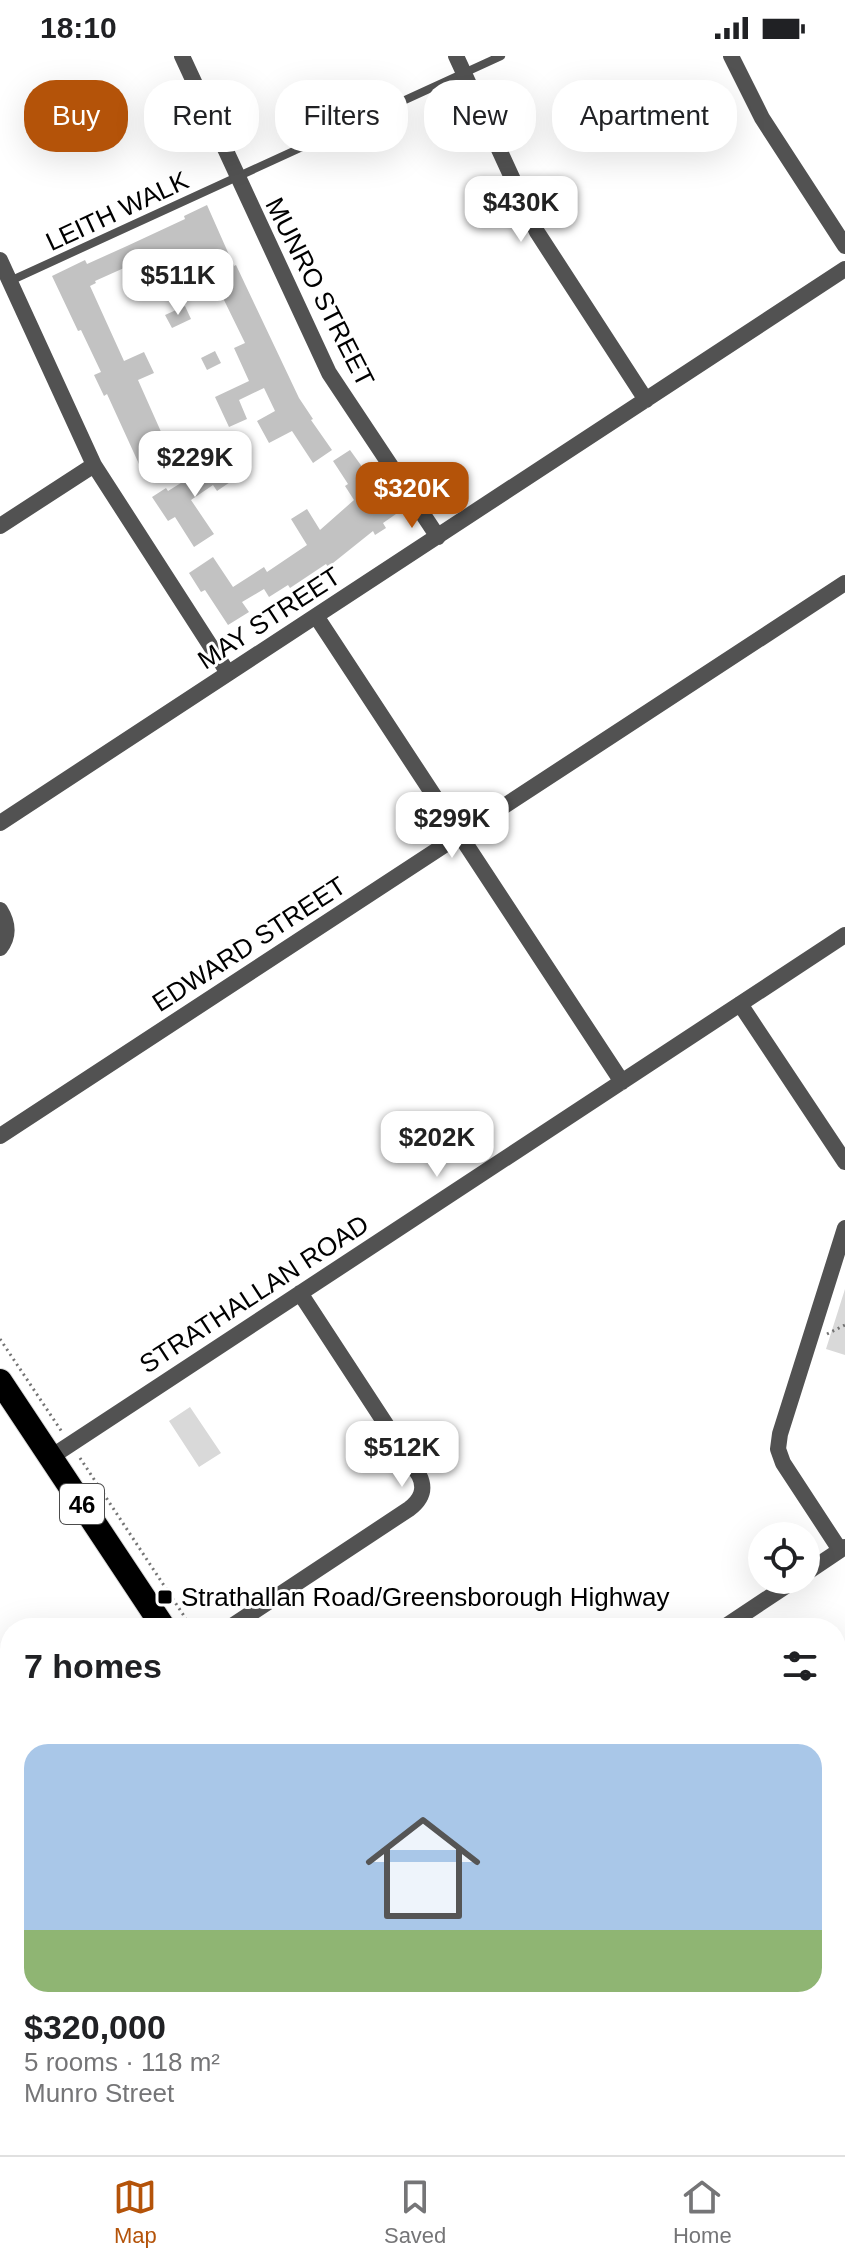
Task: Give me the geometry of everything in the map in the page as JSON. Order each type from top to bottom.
[{"type":"highway","name":"46","points":[[0,1381],[61,1450],[158,1618]]},
{"type":"street","name":"MUNRO STREET","points":[[182,56],[329,373],[438,537]]},
{"type":"street","points":[[456,56],[537,232],[646,400]]},
{"type":"street","points":[[731,56],[762,118],[845,246]]},
{"type":"street","points":[[0,260],[94,465],[228,673]]},
{"type":"street","name":"MAY STREET","points":[[0,823],[845,269]]},
{"type":"street","points":[[0,526],[94,465]]},
{"type":"street","name":"EDWARD STREET","points":[[0,1136],[845,583]]},
{"type":"street","points":[[316,616],[622,1082]]},
{"type":"street","points":[[0,910],[7,930],[5,942],[0,948]]},
{"type":"street","name":"STRATHALLAN ROAD","points":[[61,1450],[845,935]]},
{"type":"street","points":[[740,1004],[845,1162]]},
{"type":"street","points":[[820,1564],[843,1549],[783,1463],[778,1449],[780,1434],[845,1228]]},
{"type":"street","points":[[244,1618],[409,1509],[422,1493],[419,1475],[300,1293]]},
{"type":"street","points":[[738,1618],[774,1594]]},
{"type":"lane","name":"LEITH WALK","points":[[10,281],[501,56]]},
{"type":"path","points":[[827,1334],[845,1325]]},
{"type":"path","points":[[0,1339],[61,1450],[185,1618]]},
{"type":"shaded area","points":[[845,1289],[845,1355],[826,1349]]},
{"type":"shaded area","points":[[190,1407],[221,1453],[199,1467],[169,1421]]},
{"type":"building","points":[[207,205],[299,398],[332,450],[313,463],[292,431],[269,443],[257,421],[275,411],[264,388],[239,400],[247,419],[229,427],[215,397],[249,381],[234,348],[245,343],[223,298],[217,301],[212,290],[195,297],[181,265],[153,278],[144,259],[90,286],[124,361],[144,352],[154,373],[138,380],[166,443],[181,436],[189,453],[144,475],[107,394],[104,396],[94,375],[101,372],[52,276],[85,260],[87,264],[127,246],[185,219],[184,216]]},
{"type":"building","points":[[185,306],[191,319],[172,328],[165,315]]},
{"type":"building","points":[[215,351],[221,363],[207,370],[201,358]]},
{"type":"building","points":[[350,450],[396,514],[383,523],[386,528],[375,535],[373,531],[328,567],[326,564],[290,588],[288,585],[269,597],[264,589],[242,602],[249,612],[228,625],[205,590],[201,592],[189,573],[213,557],[233,587],[264,567],[267,572],[307,545],[291,519],[307,509],[320,530],[354,500],[333,461]]},
{"type":"building","points":[[226,455],[239,476],[217,491],[213,485],[191,500],[214,534],[194,547],[175,517],[168,521],[152,497],[166,488],[168,491]]},
{"type":"place","name":"Strathallan Road/Greensborough Highway","points":[[165,1597]]}]
